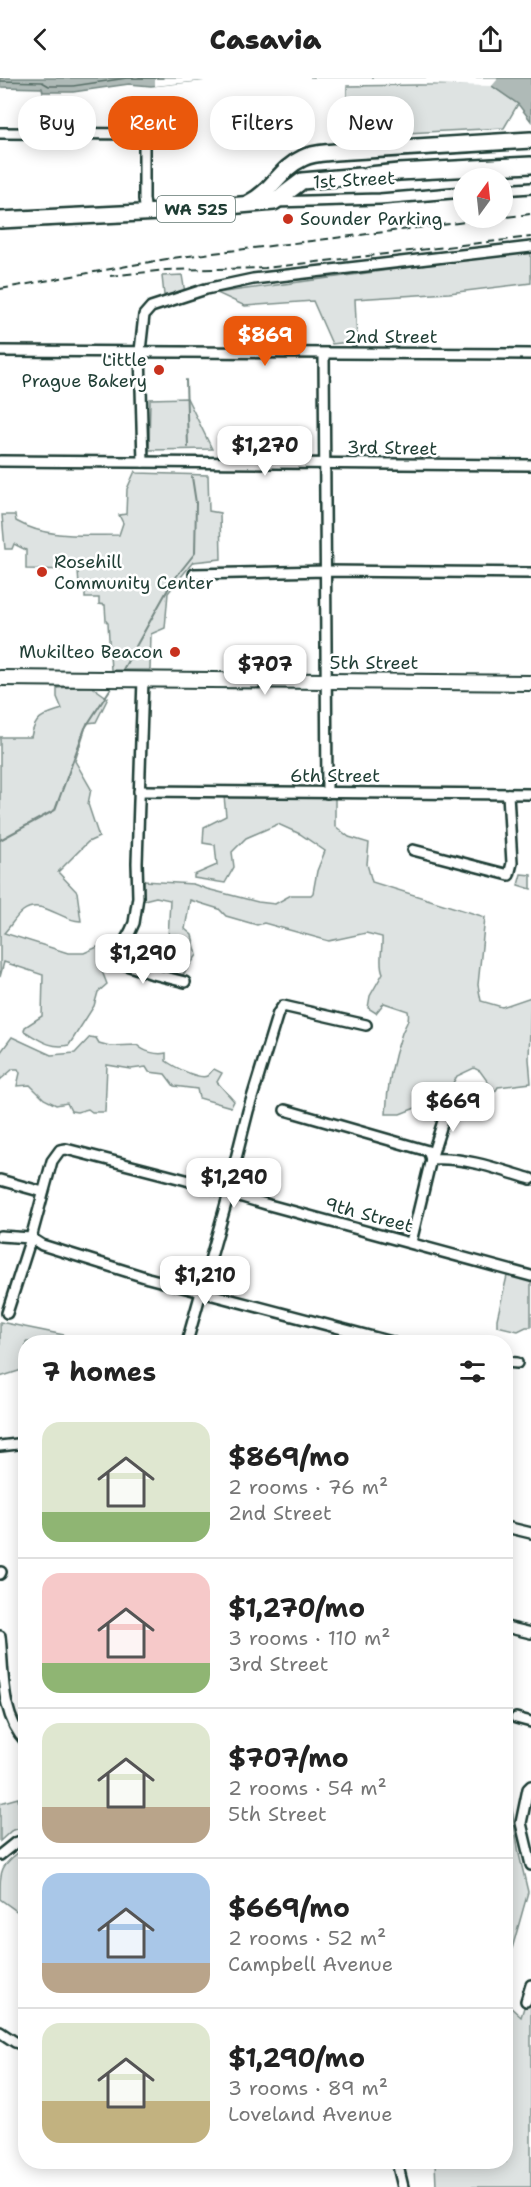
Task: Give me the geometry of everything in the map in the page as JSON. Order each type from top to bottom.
[{"type":"main road","name":"WA 525","points":[[0,220],[146,213],[246,204],[262,196],[290,165],[306,156],[335,152],[531,140]]},
{"type":"main road","points":[[274,202],[302,181],[399,172],[531,165]]},
{"type":"main road","name":"1st Street","points":[[246,204],[274,202]]},
{"type":"main road","name":"5th Street","points":[[0,678],[531,683]]},
{"type":"street","points":[[0,133],[144,134],[146,213]]},
{"type":"street","points":[[513,189],[531,188]]},
{"type":"street","name":"1st Street","points":[[274,202],[380,199],[453,193]]},
{"type":"street","points":[[143,462],[140,351],[144,315],[151,307],[206,289],[263,278],[531,247]]},
{"type":"street","name":"2nd Street","points":[[0,351],[531,354]]},
{"type":"street","points":[[324,354],[327,793]]},
{"type":"street","name":"3rd Street","points":[[0,461],[531,465]]},
{"type":"street","points":[[194,574],[326,571],[531,573]]},
{"type":"street","points":[[142,679],[138,897],[134,923],[121,948],[109,959],[186,982]]},
{"type":"street","name":"6th Street","points":[[139,791],[531,794]]},
{"type":"street","points":[[413,850],[509,876],[512,863],[508,794]]},
{"type":"street","points":[[189,1335],[229,1193],[248,1111],[278,1013],[283,1006],[366,1025]]},
{"type":"street","points":[[411,1242],[431,1159],[450,1099]]},
{"type":"street","points":[[285,1110],[428,1151],[431,1159]]},
{"type":"street","name":"9th Street","points":[[43,1192],[52,1161],[60,1150],[75,1150],[531,1276]]},
{"type":"street","points":[[431,1159],[449,1158],[468,1161],[531,1179]]},
{"type":"street","points":[[0,1180],[43,1192],[7,1312]]},
{"type":"street","points":[[0,1236],[31,1238],[42,1245],[137,1275],[360,1335]]},
{"type":"street","points":[[513,1363],[518,1363]]},
{"type":"street","points":[[0,1446],[18,1444]]},
{"type":"street","points":[[513,1529],[531,1533]]},
{"type":"street","points":[[513,1629],[531,1633]]},
{"type":"street","points":[[0,1636],[4,1707],[18,1732]]},
{"type":"street","points":[[516,1718],[531,1722]]},
{"type":"street","points":[[531,1786],[528,1789],[521,1823],[531,1865]]},
{"type":"street","points":[[0,1855],[18,1842]]},
{"type":"street","points":[[526,2001],[531,1985]]},
{"type":"street","points":[[0,2032],[18,2043]]},
{"type":"street","points":[[399,2169],[403,2187]]},
{"type":"shaded area","points":[[489,84],[518,104],[504,128],[414,133],[414,96],[347,96],[347,86]]},
{"type":"shaded area","points":[[531,251],[531,283],[449,293],[355,299],[357,341],[332,344],[313,301],[245,306],[217,293]]},
{"type":"shaded area","points":[[182,275],[185,293],[164,295],[162,276]]},
{"type":"shaded area","points":[[187,398],[212,449],[149,450],[150,399]]},
{"type":"shaded area","points":[[135,471],[137,473],[208,475],[209,511],[220,513],[221,559],[193,562],[168,593],[165,628],[151,634],[150,670],[111,670],[105,605],[99,604],[99,598],[85,598],[85,587],[79,587],[78,570],[26,569],[26,550],[14,544],[12,549],[5,549],[2,515],[15,515],[16,521],[40,531],[80,535],[119,535],[123,523],[119,515],[126,514],[127,489]]},
{"type":"shaded area","points":[[91,686],[108,698],[96,722],[87,723],[75,761],[91,789],[88,804],[99,837],[88,842],[58,872],[77,892],[81,921],[67,918],[45,908],[30,907],[20,913],[4,933],[68,953],[84,953],[104,944],[109,954],[98,961],[107,984],[98,992],[94,1006],[69,1045],[56,1046],[45,1043],[24,1031],[25,1027],[42,1016],[43,975],[4,962],[0,977],[0,737],[31,737],[41,717],[62,709],[57,697],[57,688]]},
{"type":"shaded area","points":[[224,796],[335,797],[335,826],[349,837],[369,843],[367,864],[372,882],[485,917],[478,985],[481,1001],[502,1007],[531,997],[529,1059],[531,1083],[498,1087],[495,1092],[480,1071],[474,1068],[457,1076],[450,1088],[423,1105],[400,1114],[386,1114],[393,1063],[408,1020],[408,1011],[384,1003],[376,1013],[368,1008],[370,996],[383,973],[382,937],[366,933],[329,941],[264,923],[257,925],[226,916],[219,909],[190,900],[185,929],[192,935],[197,955],[182,976],[177,976],[177,952],[168,939],[170,900],[156,897],[144,900],[144,881],[193,884],[258,902],[275,904],[291,895],[311,895],[313,893],[317,871],[325,851],[300,834],[278,824],[246,838],[232,852],[234,867],[225,883],[194,878],[194,875],[217,865],[215,845],[203,843],[204,827],[226,816]]},
{"type":"shaded area","points":[[521,874],[531,875],[531,889],[518,885]]},
{"type":"shaded area","points":[[12,1037],[51,1055],[75,1053],[90,1037],[110,1046],[137,1045],[151,1052],[166,1053],[166,1061],[192,1074],[203,1077],[214,1069],[222,1073],[217,1082],[234,1101],[231,1107],[199,1098],[197,1089],[174,1086],[165,1074],[149,1072],[146,1067],[131,1069],[107,1065],[105,1112],[92,1112],[88,1109],[71,1111],[67,1103],[56,1105],[44,1099],[30,1085],[17,1086],[20,1073],[18,1069],[13,1069],[0,1080],[0,1053]]},
{"type":"shaded area","points":[[510,1274],[531,1281],[531,1327],[518,1331],[497,1326],[507,1276]]},
{"type":"shaded area","points":[[0,1322],[64,1335],[18,1335],[18,1371],[0,1377]]},
{"type":"shaded area","points":[[18,1798],[18,1829],[11,1831],[0,1841],[0,1803]]},
{"type":"shaded area","points":[[513,1816],[519,1854],[528,1892],[513,1945]]},
{"type":"shaded area","points":[[18,1853],[18,1912],[0,1899],[1,1874],[10,1859]]},
{"type":"shaded area","points":[[531,1985],[531,2187],[436,2187],[435,2169],[513,2169],[513,2010],[521,2017]]},
{"type":"water","points":[[0,78],[225,78],[151,86],[129,84],[73,92],[43,92],[42,88],[0,87]]},
{"type":"water","points":[[310,78],[531,78],[531,121],[518,104],[489,84]]},
{"type":"pier","points":[[155,78],[228,78],[226,81],[199,81],[155,86]]},
{"type":"pier","points":[[307,78],[497,78],[497,80],[492,86],[310,81]]},
{"type":"waterway","points":[[186,380],[188,447]]},
{"type":"waterway","points":[[121,673],[172,582],[195,553],[196,503],[192,477]]},
{"type":"waterway","points":[[0,840],[55,810],[85,728],[113,685]]},
{"type":"railway","points":[[0,289],[172,258],[531,214]]},
{"type":"railway","points":[[110,276],[166,270],[265,268],[531,237]]},
{"type":"place","name":"Sounder Parking","points":[[288,219]]},
{"type":"place","name":"Little Prague Bakery","points":[[159,370]]},
{"type":"place","name":"Rosehill Community Center","points":[[42,572]]},
{"type":"place","name":"Mukilteo Beacon","points":[[175,652]]}]
